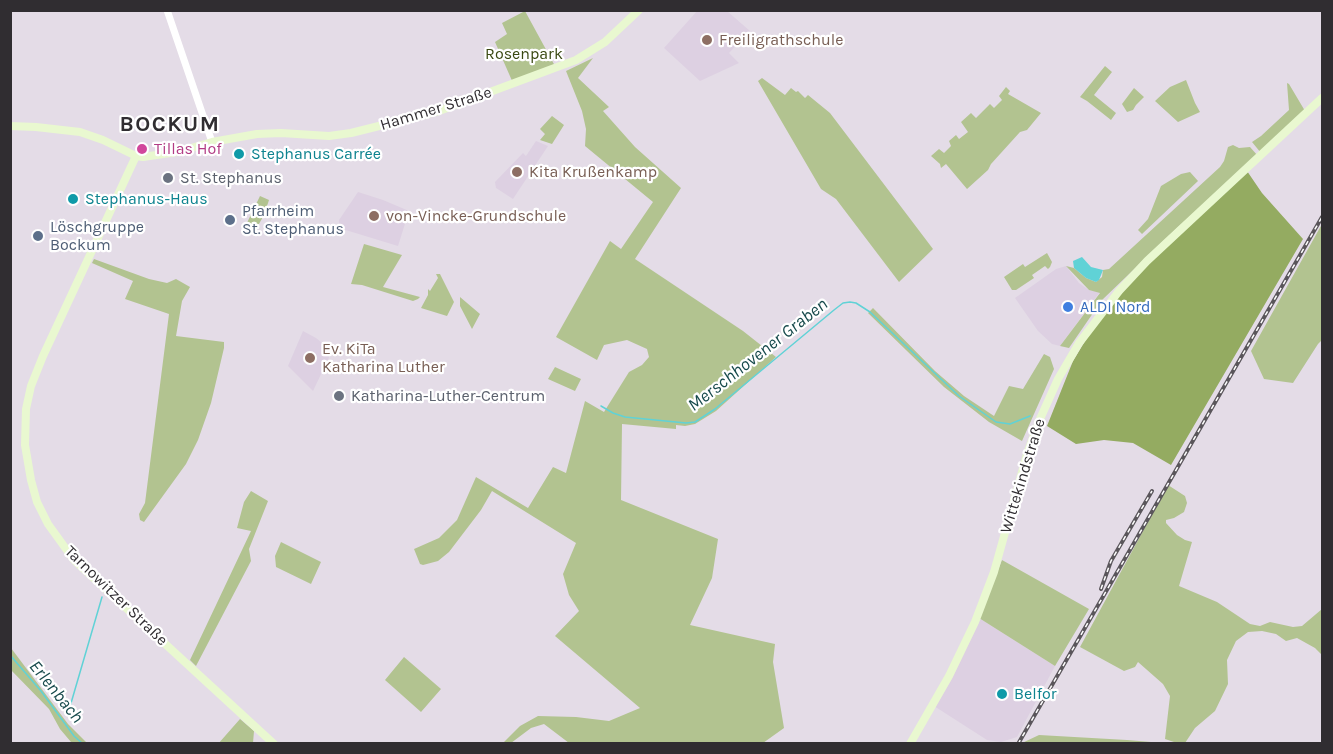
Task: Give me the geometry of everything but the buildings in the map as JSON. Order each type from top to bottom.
[{"type":"main road","name":"Hammer Straße","points":[[136,156],[161,155],[212,142],[273,133],[334,135],[439,111],[576,60],[605,42],[639,10]]},
{"type":"main road","name":"Wittekindstraße","points":[[910,744],[949,675],[982,606],[1030,444],[1048,399],[1075,349],[1119,291],[1154,254],[1323,98]]},
{"type":"main road","points":[[10,126],[54,129],[94,136],[136,156]]},
{"type":"main road","name":"Tarnowitzer Straße","points":[[136,156],[31,386],[26,409],[25,446],[31,480],[48,524],[75,560],[274,744]]},
{"type":"street","points":[[167,10],[212,142]]},
{"type":"shaded area","name":"Freiligrathschule","points":[[698,10],[727,11],[750,31],[729,53],[739,63],[700,81],[664,48]]},
{"type":"shaded area","name":"Kita Krußenkamp","points":[[536,141],[548,146],[513,199],[496,188],[495,182],[523,153],[526,156]]},
{"type":"shaded area","name":"von-Vincke-Grundschule","points":[[358,192],[409,211],[398,246],[339,228],[339,220]]},
{"type":"shaded area","points":[[1066,266],[1079,283],[1089,290],[1100,292],[1060,346],[1052,344],[1038,331],[1015,298],[1056,269]]},
{"type":"shaded area","name":"Ev. KiTa Katharina Luther","points":[[303,331],[332,351],[313,391],[288,366]]},
{"type":"shaded area","points":[[979,618],[1055,666],[1017,737],[1001,742],[987,740],[934,706]]},
{"type":"green space","name":"Rosenpark","points":[[525,11],[555,66],[513,83],[495,42],[507,34],[502,23]]},
{"type":"green space","points":[[593,58],[578,78],[609,107],[603,111],[635,147],[681,188],[635,259],[743,331],[776,357],[716,411],[695,424],[676,425],[676,429],[622,424],[621,500],[718,539],[712,578],[690,625],[775,644],[773,662],[784,728],[763,743],[569,743],[544,724],[531,728],[511,743],[503,743],[520,726],[538,716],[609,721],[640,708],[555,636],[579,611],[569,595],[563,574],[576,543],[492,491],[481,510],[449,552],[438,561],[420,564],[414,549],[439,538],[457,520],[476,477],[528,508],[553,467],[566,473],[585,401],[604,412],[629,372],[642,365],[649,357],[647,349],[627,340],[604,345],[597,360],[556,337],[610,241],[621,249],[653,202],[585,146],[586,129],[582,111],[566,71]]},
{"type":"green space","points":[[1105,66],[1112,72],[1094,95],[1116,113],[1111,120],[1080,97]]},
{"type":"green space","points":[[762,78],[785,95],[791,88],[805,98],[808,95],[830,113],[933,249],[899,282],[836,199],[821,189],[758,81]]},
{"type":"green space","points":[[1186,80],[1200,112],[1178,122],[1155,101],[1170,87]]},
{"type":"green space","points":[[1287,83],[1305,111],[1261,153],[1252,142],[1289,110]]},
{"type":"green space","points":[[1006,87],[1010,91],[1008,94],[1041,113],[1027,130],[1020,132],[988,170],[967,189],[946,164],[941,168],[931,156],[939,149],[944,153],[951,146],[949,141],[956,135],[959,139],[968,132],[961,122],[971,113],[976,118],[990,104],[994,108],[1002,100],[999,96]]},
{"type":"green space","points":[[1134,88],[1144,97],[1133,110],[1127,112],[1122,104]]},
{"type":"green space","points":[[552,116],[564,125],[552,144],[540,140],[545,134],[540,129]]},
{"type":"green space","points":[[1233,145],[1239,148],[1250,147],[1258,156],[1176,229],[1102,300],[1069,348],[1060,346],[1100,293],[1089,290],[1066,266],[1074,268],[1086,278],[1096,282],[1102,277],[1103,270],[1109,269],[1220,167],[1228,147]]},
{"type":"green space","points":[[1247,171],[1262,193],[1303,239],[1171,465],[1133,443],[1104,440],[1076,444],[1047,426],[1073,361],[1093,328],[1148,264]]},
{"type":"green space","points":[[1190,172],[1198,181],[1142,234],[1138,230],[1148,219],[1161,186],[1181,174]]},
{"type":"green space","points":[[260,196],[269,200],[255,231],[248,236],[243,231]]},
{"type":"green space","points":[[1322,224],[1322,340],[1293,383],[1264,379],[1251,351]]},
{"type":"green space","points":[[364,244],[402,255],[383,287],[420,297],[413,301],[362,285],[351,284]]},
{"type":"green space","points":[[1047,253],[1052,262],[1050,267],[1048,269],[1045,266],[1032,275],[1034,278],[1016,290],[1012,290],[1004,277],[1023,264],[1025,267]]},
{"type":"green space","points":[[94,259],[149,279],[167,283],[176,279],[190,287],[182,301],[176,336],[224,342],[211,403],[198,440],[186,464],[144,522],[140,520],[139,514],[145,503],[169,314],[125,299],[133,281],[92,263]]},
{"type":"green space","points":[[436,274],[440,274],[454,302],[447,316],[421,308],[428,295],[428,289],[430,291],[438,278]]},
{"type":"green space","points":[[460,297],[480,314],[472,329],[460,306]]},
{"type":"green space","points":[[873,308],[935,371],[964,396],[994,416],[1009,386],[1023,389],[1044,354],[1050,357],[1054,369],[1022,441],[989,422],[944,387],[868,313]]},
{"type":"green space","points":[[555,367],[581,379],[575,391],[548,379]]},
{"type":"green space","points":[[1168,485],[1185,496],[1187,503],[1184,512],[1166,520],[1166,523],[1177,535],[1192,542],[1179,586],[1217,602],[1250,624],[1260,626],[1270,622],[1293,627],[1302,626],[1322,609],[1322,655],[1315,648],[1297,638],[1286,641],[1276,634],[1262,631],[1248,632],[1236,641],[1227,660],[1228,684],[1215,711],[1195,728],[1185,743],[1165,739],[1170,696],[1163,684],[1138,662],[1135,667],[1124,671],[1080,647]]},
{"type":"green space","points":[[251,491],[268,501],[249,549],[251,561],[196,666],[190,660],[251,531],[237,528],[244,502]]},
{"type":"green space","points":[[281,542],[321,562],[311,584],[276,567],[275,556]]},
{"type":"green space","points":[[1002,560],[1089,609],[1055,666],[979,618]]},
{"type":"green space","points":[[11,648],[68,724],[87,743],[71,742],[60,729],[49,709],[11,670]]},
{"type":"green space","points":[[404,657],[441,689],[421,712],[385,680]]},
{"type":"green space","points":[[240,719],[254,731],[253,743],[218,744]]},
{"type":"green space","points":[[1039,735],[1127,740],[1163,743],[1020,744]]},
{"type":"water","points":[[1082,257],[1091,267],[1103,270],[1096,282],[1086,278],[1074,268],[1073,261]]},
{"type":"waterway","name":"Merschhovener Graben","points":[[601,406],[625,417],[695,422],[715,409],[843,303],[850,302],[870,312],[959,396],[996,422],[1010,424],[1030,416]]},
{"type":"waterway","points":[[69,710],[102,597]]},
{"type":"waterway","name":"Erlenbach","points":[[10,655],[41,691],[74,736],[83,744]]},
{"type":"railway","points":[[1018,744],[1322,217]]},
{"type":"railway","points":[[1101,589],[1111,561],[1152,491]]},
{"type":"place","name":"Freiligrathschule","points":[[707,40]]},
{"type":"place","name":"Tillas Hof","points":[[142,149]]},
{"type":"place","name":"Stephanus Carrée","points":[[239,154]]},
{"type":"place","name":"Kita Krußenkamp","points":[[517,172]]},
{"type":"place","name":"St. Stephanus","points":[[168,178]]},
{"type":"place","name":"Stephanus-Haus","points":[[73,199]]},
{"type":"place","name":"von-Vincke-Grundschule","points":[[374,216]]},
{"type":"place","name":"Pfarrheim St. Stephanus","points":[[230,220]]},
{"type":"place","name":"Löschgruppe Bockum","points":[[38,236]]},
{"type":"place","name":"ALDI Nord","points":[[1068,307]]},
{"type":"place","name":"Ev. KiTa Katharina Luther","points":[[310,358]]},
{"type":"place","name":"Katharina-Luther-Centrum","points":[[339,396]]},
{"type":"place","name":"Belfor","points":[[1002,694]]},
{"type":"district","name":"BOCKUM","points":[[170,125]]}]
